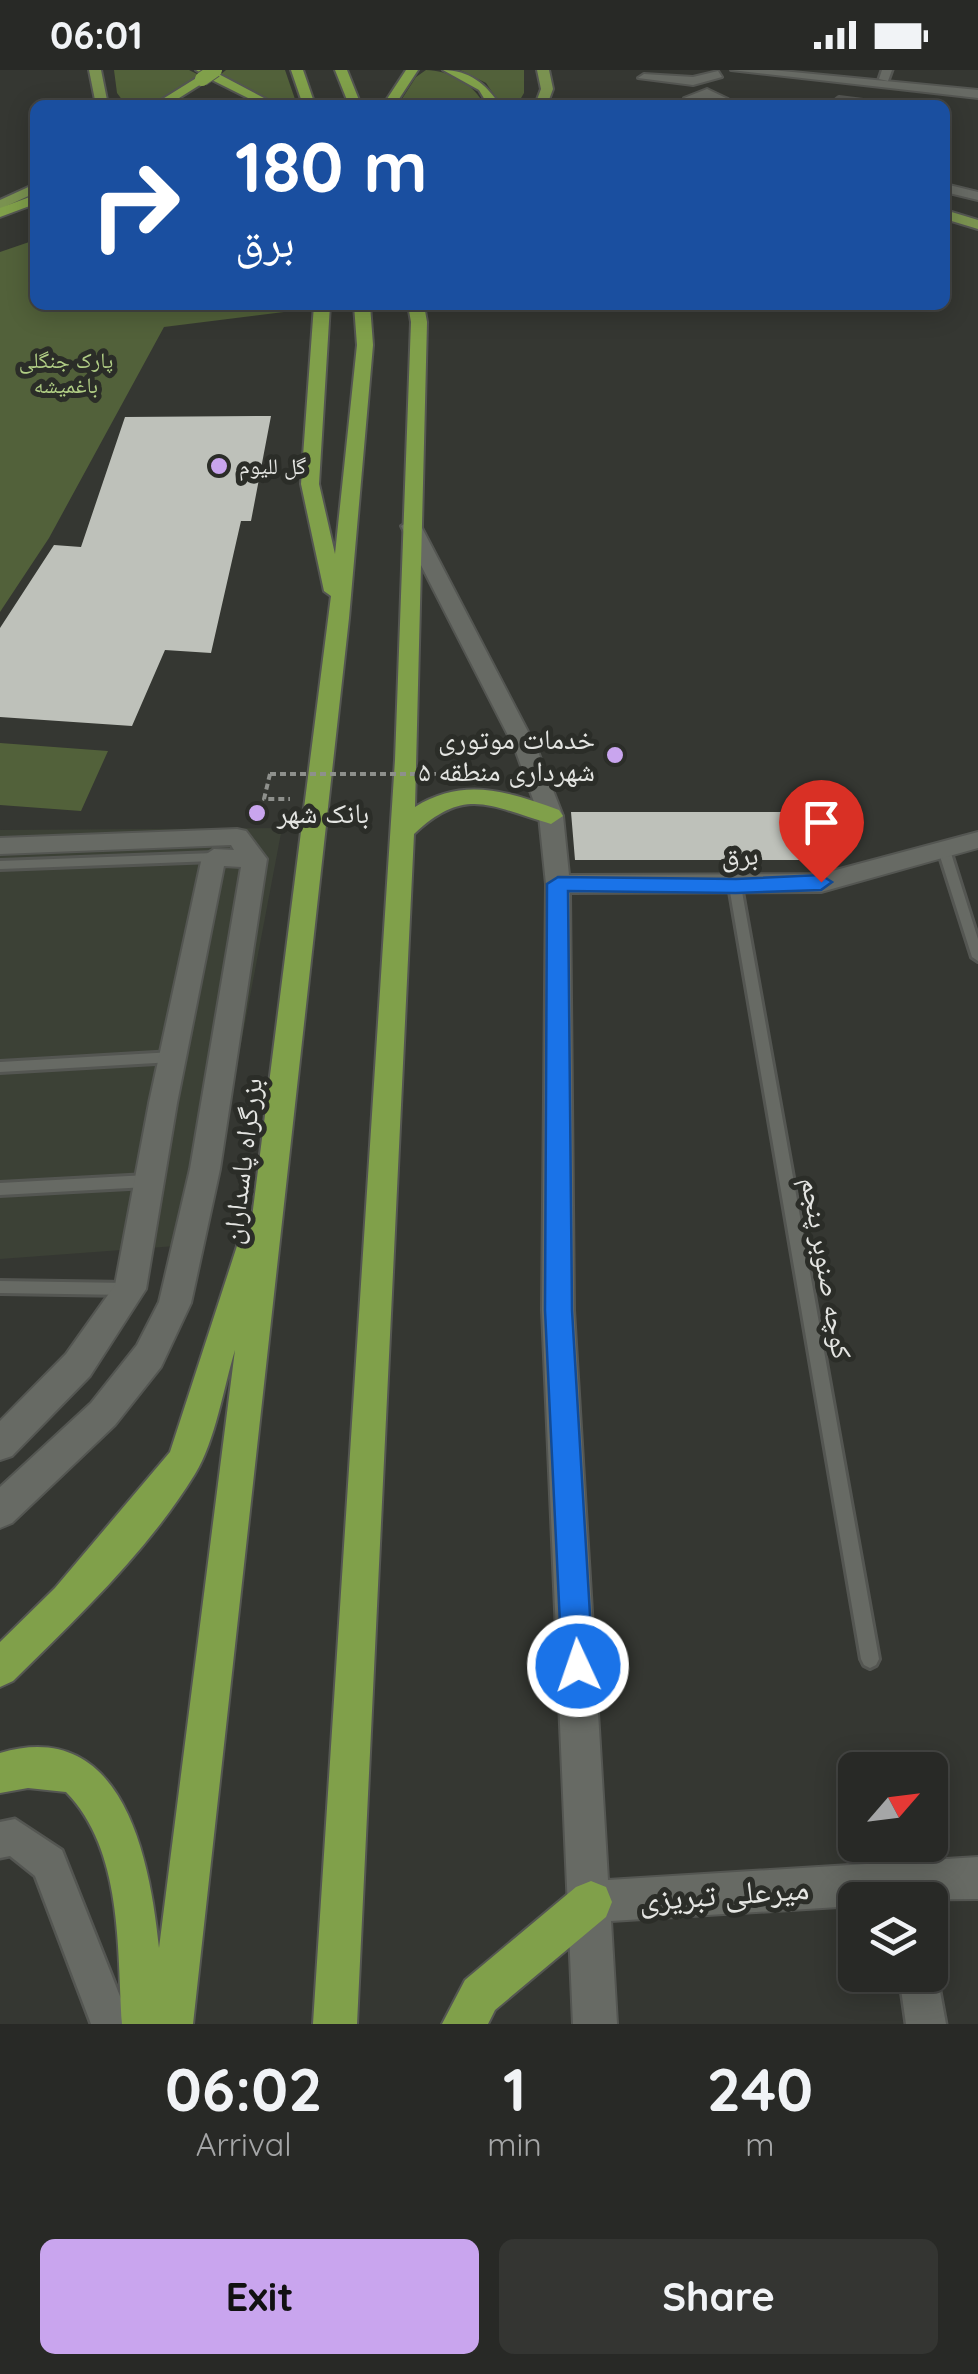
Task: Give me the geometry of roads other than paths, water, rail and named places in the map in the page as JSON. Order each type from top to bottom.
[{"type":"highway","points":[[166,100],[215,70]]},
{"type":"highway","points":[[297,70],[307,100]]},
{"type":"highway","points":[[342,70],[353,100]]},
{"type":"highway","points":[[392,100],[412,70]]},
{"type":"highway","points":[[449,70],[482,88],[493,100]]},
{"type":"highway","points":[[180,100],[202,75]]},
{"type":"highway","points":[[202,75],[259,100]]},
{"type":"highway","points":[[0,213],[30,201]]},
{"type":"highway","points":[[322,310],[310,484],[339,618]]},
{"type":"highway","name":"بزرگراه پاسداران","points":[[171,2024],[339,618],[365,345],[362,310]]},
{"type":"highway","points":[[335,2024],[402,832],[420,310]]},
{"type":"highway","points":[[402,832],[426,806],[459,795],[484,794],[551,816]]},
{"type":"highway","points":[[0,1668],[80,1588],[184,1461],[272,1182]]},
{"type":"highway","points":[[0,1773],[18,1766],[60,1771],[81,1779],[108,1818],[117,1836],[130,1896],[144,2024]]},
{"type":"highway","points":[[464,2024],[480,1995],[590,1902]]},
{"type":"main road","points":[[95,70],[101,100]]},
{"type":"main road","points":[[543,70],[547,89],[557,100]]},
{"type":"main road","points":[[543,100],[547,89]]},
{"type":"main road","points":[[0,205],[30,190]]},
{"type":"main road","points":[[0,224],[30,212]]},
{"type":"main road","points":[[950,216],[978,225]]},
{"type":"main road","points":[[950,232],[978,241]]},
{"type":"street","points":[[724,100],[739,70],[884,78]]},
{"type":"street","points":[[797,70],[978,91]]},
{"type":"street","points":[[720,73],[699,100],[639,76],[693,81],[720,73]]},
{"type":"street","points":[[950,193],[978,200]]},
{"type":"street","points":[[411,526],[526,749],[551,816],[558,884],[558,1310],[595,2024]]},
{"type":"street","points":[[0,846],[237,838],[254,859],[205,1168],[175,1303],[149,1356],[104,1414],[0,1511]]},
{"type":"street","name":"برق","points":[[558,884],[736,886],[821,882],[978,840]]},
{"type":"street","points":[[0,1444],[78,1365],[130,1289],[165,1093],[214,858],[254,859]]},
{"type":"street","points":[[104,1414],[159,1297],[202,1094],[165,1093]]},
{"type":"street","points":[[0,1840],[16,1837],[49,1863],[111,2024]]},
{"type":"street","name":"میرعلی تبریزی","points":[[948,1883],[978,1878]]},
{"type":"street","name":"میرعلی تبریزی","points":[[590,1902],[838,1893]]},
{"type":"street","points":[[921,1992],[926,2024]]},
{"type":"lane","points":[[944,850],[978,957]]},
{"type":"lane","points":[[0,865],[214,858]]},
{"type":"lane","name":"کوچه صنوبر پنجم","points":[[736,886],[870,1659]]},
{"type":"lane","points":[[0,1067],[173,1057]]},
{"type":"lane","points":[[0,1189],[148,1181]]},
{"type":"lane","points":[[0,1287],[130,1289]]},
{"type":"place","name":"گل للیوم","points":[[219,466]]},
{"type":"place","name":"خدمات موتوری شهرداری منطقه ۵","points":[[615,755]]},
{"type":"place","name":"بانک شهر","points":[[257,813]]},
{"type":"park label","name":"پارک جنگلی باغمیشه","points":[[66,372]]}]
